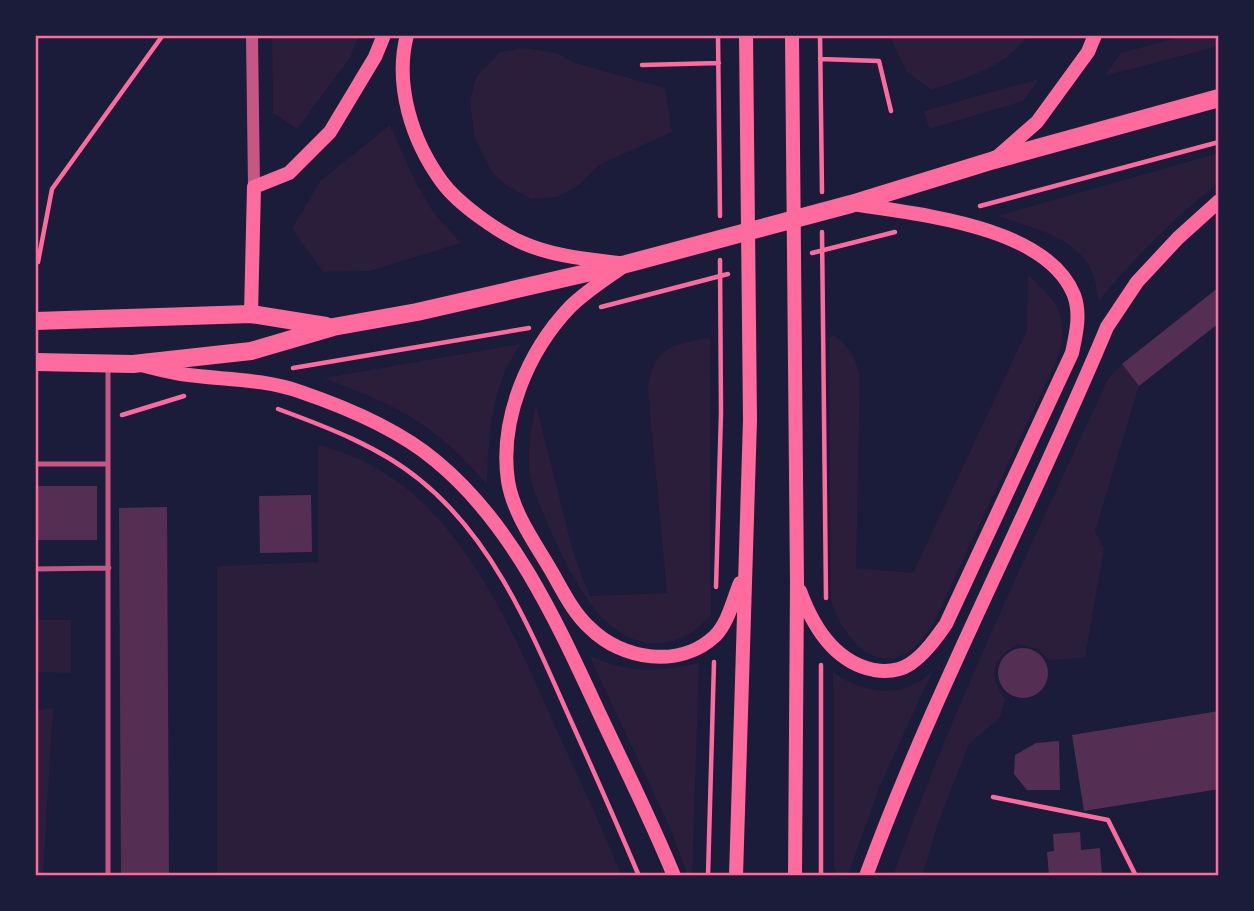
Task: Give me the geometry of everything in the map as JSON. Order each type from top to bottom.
[{"type":"main road","points":[[251,314],[254,187],[289,173],[330,132],[375,57],[384,35]]},
{"type":"main road","points":[[407,35],[402,56],[407,109],[422,149],[443,184],[477,214],[523,243],[569,257],[626,264]]},
{"type":"main road","points":[[736,876],[750,420],[746,35]]},
{"type":"main road","points":[[792,35],[797,584],[794,876]]},
{"type":"main road","points":[[994,160],[1037,121],[1088,52],[1094,35]]},
{"type":"main road","points":[[35,362],[133,363],[251,351],[333,327],[417,312],[626,264],[851,204],[994,160],[1219,98]]},
{"type":"main road","points":[[866,876],[891,807],[1107,327],[1144,275],[1178,238],[1219,201]]},
{"type":"main road","points":[[797,584],[806,608],[821,634],[838,653],[860,667],[886,672],[909,665],[929,648],[946,624],[1072,353],[1078,319],[1073,294],[1058,272],[1038,253],[972,224],[851,204]]},
{"type":"main road","points":[[626,264],[570,307],[542,343],[525,375],[513,408],[506,444],[508,482],[523,524],[572,606],[590,628],[626,652],[648,657],[671,656],[690,651],[715,636],[724,622],[744,572]]},
{"type":"main road","points":[[35,321],[251,314],[333,327]]},
{"type":"main road","points":[[133,363],[181,374],[269,383],[299,391],[397,434],[436,461],[468,491],[524,568],[566,642],[657,834],[674,876]]},
{"type":"street","points":[[252,35],[254,187]]},
{"type":"lane","points":[[108,363],[108,876]]},
{"type":"lane","points":[[35,464],[108,464]]},
{"type":"lane","points":[[35,569],[109,568]]},
{"type":"path","points":[[38,262],[52,189],[163,35]]},
{"type":"path","points":[[820,59],[879,61],[891,111]]},
{"type":"path","points":[[642,65],[719,63]]},
{"type":"path","points":[[108,419],[181,396],[193,397]]},
{"type":"path","points":[[266,404],[385,455],[430,489],[450,508],[476,540],[503,580],[554,683],[639,876]]},
{"type":"path","points":[[993,796],[1108,820],[1136,876]]},
{"type":"shaded area","points":[[272,35],[359,35],[350,58],[297,129],[273,113]]},
{"type":"shaded area","points":[[889,35],[1028,35],[1008,56],[985,70],[932,90],[907,72]]},
{"type":"shaded area","points":[[1187,35],[1219,35],[1219,46],[1105,76],[1121,53]]},
{"type":"shaded area","points":[[525,48],[556,53],[575,63],[665,88],[672,132],[599,165],[579,185],[557,197],[531,199],[506,185],[492,172],[474,136],[470,101],[476,77],[500,52]]},
{"type":"shaded area","points":[[1039,79],[1023,101],[929,129],[924,111]]},
{"type":"shaded area","points":[[390,125],[415,181],[433,212],[461,243],[370,271],[323,272],[292,229],[320,181]]},
{"type":"shaded area","points":[[1219,153],[1219,182],[1156,238],[1099,301],[1093,274],[1077,251],[1053,236],[998,216]]},
{"type":"shaded area","points":[[1028,275],[1047,293],[1058,311],[1062,331],[1058,357],[933,624],[907,653],[894,658],[869,654],[849,636],[831,600],[829,338],[834,335],[848,349],[855,359],[860,379],[856,568],[913,573],[1027,330]]},
{"type":"shaded area","points":[[710,338],[711,615],[691,633],[667,642],[645,642],[625,635],[592,605],[578,586],[557,545],[536,496],[529,471],[529,442],[536,405],[574,555],[590,596],[667,593],[648,392],[650,378],[653,366],[666,351],[685,342]]},
{"type":"shaded area","points":[[520,344],[504,375],[495,404],[487,484],[451,447],[403,412],[324,378]]},
{"type":"shaded area","points":[[1122,364],[1139,386],[1095,531],[1104,548],[1085,658],[1048,660],[1038,649],[1018,644],[1002,655],[994,674],[1005,699],[1000,718],[969,744],[938,823],[922,876],[893,876],[941,750],[994,625],[1108,379]]},
{"type":"shaded area","points":[[318,445],[364,461],[403,486],[438,518],[467,555],[516,640],[622,876],[217,876],[217,566],[318,562]]},
{"type":"shaded area","points":[[35,620],[71,620],[71,673],[35,672]]},
{"type":"shaded area","points":[[589,655],[616,666],[643,670],[699,663],[692,876],[688,876],[670,828]]},
{"type":"shaded area","points":[[833,672],[858,686],[883,691],[908,687],[932,672],[879,788],[850,869],[847,874],[841,875],[836,872],[834,866]]},
{"type":"shaded area","points":[[53,708],[41,876],[35,869],[35,711]]},
{"type":"building","points":[[1219,287],[1219,323],[1139,386],[1122,364]]},
{"type":"building","points":[[35,486],[97,486],[97,540],[35,540]]},
{"type":"building","points":[[311,495],[312,552],[260,553],[259,496]]},
{"type":"building","points":[[167,507],[169,876],[121,876],[119,508]]},
{"type":"building","points":[[1023,648],[1040,656],[1048,673],[1040,690],[1023,698],[1006,690],[998,673],[1006,656]]},
{"type":"building","points":[[1219,711],[1219,789],[1084,811],[1072,735]]},
{"type":"building","points":[[1059,741],[1060,790],[1027,790],[1014,774],[1015,755],[1036,743]]},
{"type":"building","points":[[1080,832],[1081,850],[1100,848],[1102,876],[1049,876],[1047,852],[1054,851],[1053,834]]}]
